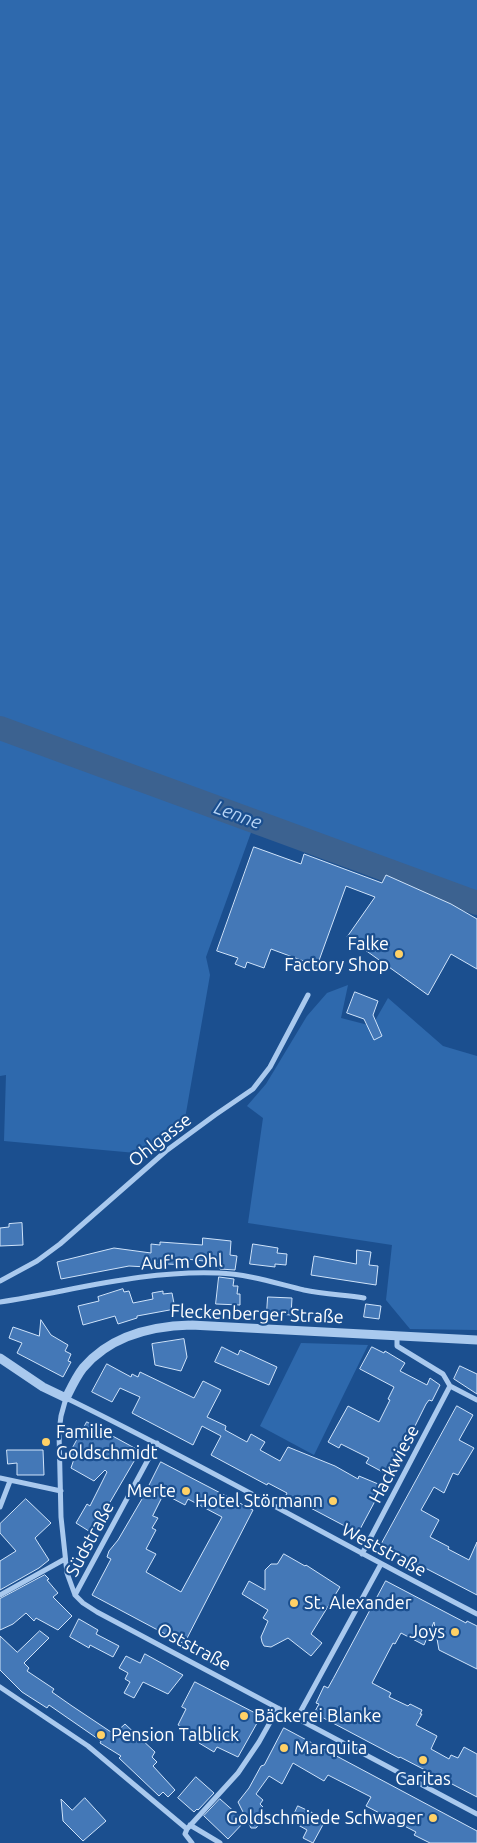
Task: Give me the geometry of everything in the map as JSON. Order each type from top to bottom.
[{"type":"street","name":"Ohlgasse","points":[[0,1281],[37,1260],[60,1244],[166,1151],[253,1089],[270,1067],[308,995]]},
{"type":"street","name":"Auf'm Ohl","points":[[0,1302],[134,1278],[203,1273],[265,1279],[306,1290],[364,1298]]},
{"type":"street","name":"Fleckenberger Straße","points":[[66,1398],[78,1375],[92,1360],[123,1338],[155,1328],[191,1325],[477,1340]]},
{"type":"street","points":[[398,1336],[397,1346],[443,1374],[450,1386],[477,1400]]},
{"type":"street","points":[[0,1358],[43,1387],[66,1398],[60,1428],[61,1491],[65,1558],[69,1580],[75,1595]]},
{"type":"street","name":"Hackwiese","points":[[362,1554],[450,1386]]},
{"type":"street","name":"Weststraße","points":[[66,1398],[157,1443],[286,1511],[380,1564],[477,1614]]},
{"type":"street","name":"Südstraße","points":[[75,1595],[157,1443]]},
{"type":"street","points":[[0,1478],[61,1491]]},
{"type":"street","points":[[0,1507],[10,1481]]},
{"type":"street","points":[[0,1595],[65,1558]]},
{"type":"street","points":[[298,1718],[380,1564]]},
{"type":"street","name":"Oststraße","points":[[75,1595],[97,1612],[477,1814]]},
{"type":"street","points":[[0,1687],[88,1746],[189,1827],[220,1843]]},
{"type":"street","points":[[192,1843],[185,1834],[189,1827],[238,1772],[259,1742],[278,1708]]},
{"type":"shaded area","points":[[0,0],[477,0],[477,912],[385,873],[253,827],[206,957],[210,975],[183,1130],[147,1154],[4,1141],[6,1075],[0,1076]]},
{"type":"shaded area","points":[[348,985],[341,1018],[372,1026],[388,998],[443,1046],[477,1056],[477,1330],[410,1329],[386,1300],[392,1245],[248,1223],[263,1118],[247,1106],[266,1084],[307,1016],[327,993]]},
{"type":"shaded area","points":[[301,1343],[368,1345],[314,1455],[260,1426]]},
{"type":"building","points":[[254,847],[301,864],[304,854],[382,883],[386,875],[451,904],[477,919],[477,969],[451,954],[428,995],[347,937],[375,897],[346,886],[317,966],[271,949],[264,968],[247,962],[245,968],[235,964],[238,958],[217,951]]},
{"type":"building","points":[[355,992],[378,1001],[373,1015],[382,1036],[374,1040],[364,1019],[347,1013]]},
{"type":"building","points":[[22,1223],[23,1245],[0,1246],[0,1228],[9,1227],[9,1224]]},
{"type":"building","points":[[203,1238],[231,1241],[230,1255],[237,1256],[235,1270],[220,1269],[221,1263],[187,1259],[187,1265],[147,1263],[147,1267],[129,1266],[61,1279],[57,1262],[114,1248],[151,1253],[151,1244],[160,1245],[160,1242],[202,1245]]},
{"type":"building","points":[[253,1244],[278,1248],[277,1253],[287,1254],[286,1265],[275,1264],[275,1267],[250,1264]]},
{"type":"building","points":[[357,1250],[371,1252],[369,1265],[378,1266],[376,1285],[311,1275],[314,1256],[356,1264]]},
{"type":"building","points":[[219,1277],[234,1279],[233,1286],[238,1286],[237,1294],[240,1294],[240,1305],[216,1304]]},
{"type":"building","points":[[123,1289],[124,1292],[129,1291],[133,1303],[153,1299],[152,1293],[163,1291],[163,1294],[172,1293],[175,1309],[137,1316],[137,1318],[118,1324],[115,1316],[83,1325],[78,1306],[99,1301],[98,1297]]},
{"type":"building","points":[[268,1297],[292,1298],[291,1315],[267,1313]]},
{"type":"building","points":[[366,1304],[381,1306],[379,1319],[364,1317]]},
{"type":"building","points":[[41,1320],[51,1335],[68,1345],[65,1351],[71,1354],[68,1361],[71,1362],[63,1377],[17,1353],[22,1343],[9,1338],[13,1327],[39,1336]]},
{"type":"building","points":[[184,1339],[187,1357],[181,1371],[155,1365],[152,1344]]},
{"type":"building","points":[[222,1347],[238,1355],[240,1350],[277,1367],[269,1385],[215,1362]]},
{"type":"building","points":[[372,1347],[384,1353],[385,1351],[405,1363],[400,1371],[427,1385],[430,1378],[440,1385],[432,1401],[429,1400],[426,1404],[390,1476],[366,1463],[369,1458],[341,1444],[339,1448],[328,1442],[348,1406],[379,1422],[390,1400],[388,1399],[394,1387],[360,1369]]},
{"type":"building","points":[[107,1364],[131,1377],[132,1374],[138,1377],[140,1372],[194,1398],[203,1381],[221,1390],[207,1417],[226,1426],[225,1430],[247,1442],[251,1434],[265,1442],[260,1450],[280,1461],[288,1447],[335,1466],[358,1479],[359,1476],[383,1486],[358,1533],[286,1495],[287,1493],[268,1483],[267,1485],[211,1455],[221,1436],[202,1426],[193,1445],[132,1413],[140,1397],[120,1388],[112,1402],[92,1392]]},
{"type":"building","points":[[460,1366],[477,1374],[477,1394],[454,1379]]},
{"type":"building","points":[[457,1406],[473,1415],[459,1440],[474,1448],[458,1475],[453,1473],[444,1493],[434,1487],[421,1510],[439,1520],[430,1537],[449,1547],[448,1549],[469,1560],[477,1542],[477,1595],[381,1545]]},
{"type":"building","points":[[87,1422],[140,1451],[92,1533],[76,1523],[87,1504],[90,1506],[107,1472],[105,1470],[94,1481],[71,1468],[75,1456],[70,1453]]},
{"type":"building","points":[[7,1450],[43,1450],[44,1475],[17,1475],[17,1463],[8,1464]]},
{"type":"building","points":[[161,1462],[253,1510],[184,1644],[92,1595],[111,1559],[107,1557],[109,1551],[118,1540]],"holes":[[[164,1494],[185,1505],[188,1499],[222,1517],[181,1592],[146,1572],[156,1554],[146,1549],[156,1530],[152,1528],[158,1518],[153,1516]]]},
{"type":"building","points":[[26,1499],[51,1523],[35,1538],[49,1560],[39,1568],[0,1590],[0,1561],[16,1551],[0,1533],[0,1524]]},
{"type":"building","name":"St. Alexander","points":[[284,1554],[306,1565],[340,1587],[311,1634],[322,1643],[311,1656],[288,1638],[271,1647],[264,1646],[261,1637],[268,1621],[263,1618],[268,1610],[242,1594],[249,1581],[265,1590],[265,1570],[271,1564],[277,1564]]},
{"type":"building","points":[[45,1575],[58,1593],[53,1597],[72,1616],[58,1630],[36,1618],[34,1621],[26,1613],[13,1624],[0,1630],[0,1599]]},
{"type":"building","points":[[386,1581],[466,1623],[467,1621],[477,1626],[477,1669],[439,1650],[434,1622],[424,1645],[401,1633],[395,1644],[393,1643],[372,1683],[391,1693],[389,1697],[422,1710],[416,1725],[437,1736],[431,1749],[449,1759],[451,1755],[458,1758],[464,1747],[477,1754],[477,1797],[314,1713],[319,1704],[316,1703],[324,1686],[328,1688]]},
{"type":"building","points":[[79,1619],[98,1630],[96,1634],[119,1646],[113,1657],[90,1645],[89,1648],[70,1637]]},
{"type":"building","points":[[40,1631],[49,1638],[24,1663],[29,1668],[27,1671],[54,1689],[52,1692],[114,1734],[125,1724],[155,1752],[152,1757],[157,1762],[153,1766],[175,1790],[168,1797],[163,1792],[159,1796],[119,1758],[121,1756],[100,1743],[101,1741],[49,1705],[47,1708],[22,1692],[0,1670],[0,1636],[17,1652]]},
{"type":"building","points":[[145,1654],[183,1675],[168,1694],[143,1682],[134,1698],[124,1693],[130,1682],[125,1679],[128,1673],[119,1668],[126,1656],[140,1663]]},
{"type":"building","points":[[195,1682],[261,1716],[238,1757],[217,1747],[214,1752],[199,1743],[202,1738],[178,1725],[186,1709],[182,1707]]},
{"type":"building","points":[[284,1728],[477,1831],[477,1843],[430,1843],[414,1835],[416,1832],[366,1806],[371,1797],[328,1775],[324,1781],[293,1763],[282,1784],[269,1776],[256,1794],[263,1800],[260,1804],[263,1807],[261,1809],[264,1811],[257,1819],[261,1822],[256,1828],[251,1828],[238,1802],[249,1788],[261,1766],[264,1765]]},
{"type":"building","points":[[196,1777],[214,1793],[194,1812],[178,1798]]},
{"type":"building","points":[[85,1798],[106,1821],[83,1841],[63,1821],[61,1799],[72,1810]]},
{"type":"building","points":[[220,1799],[245,1821],[228,1839],[204,1816]]},
{"type":"building","points":[[298,1806],[326,1819],[313,1843],[303,1838],[307,1830],[291,1821]]},
{"type":"waterway","name":"Lenne","points":[[0,728],[477,903]]},
{"type":"place","name":"Falke Factory Shop","points":[[399,954]]},
{"type":"place","name":"Familie Goldschmidt","points":[[46,1442]]},
{"type":"place","name":"Merte","points":[[186,1491]]},
{"type":"place","name":"Hotel Störmann","points":[[333,1501]]},
{"type":"place","name":"St. Alexander","points":[[294,1603]]},
{"type":"place","name":"Joys","points":[[455,1632]]},
{"type":"place","name":"Bäckerei Blanke","points":[[244,1716]]},
{"type":"place","name":"Pension Talblick","points":[[101,1735]]},
{"type":"place","name":"Marquita","points":[[284,1748]]},
{"type":"place","name":"Caritas","points":[[423,1760]]},
{"type":"place","name":"Goldschmiede Schwager","points":[[433,1818]]}]
